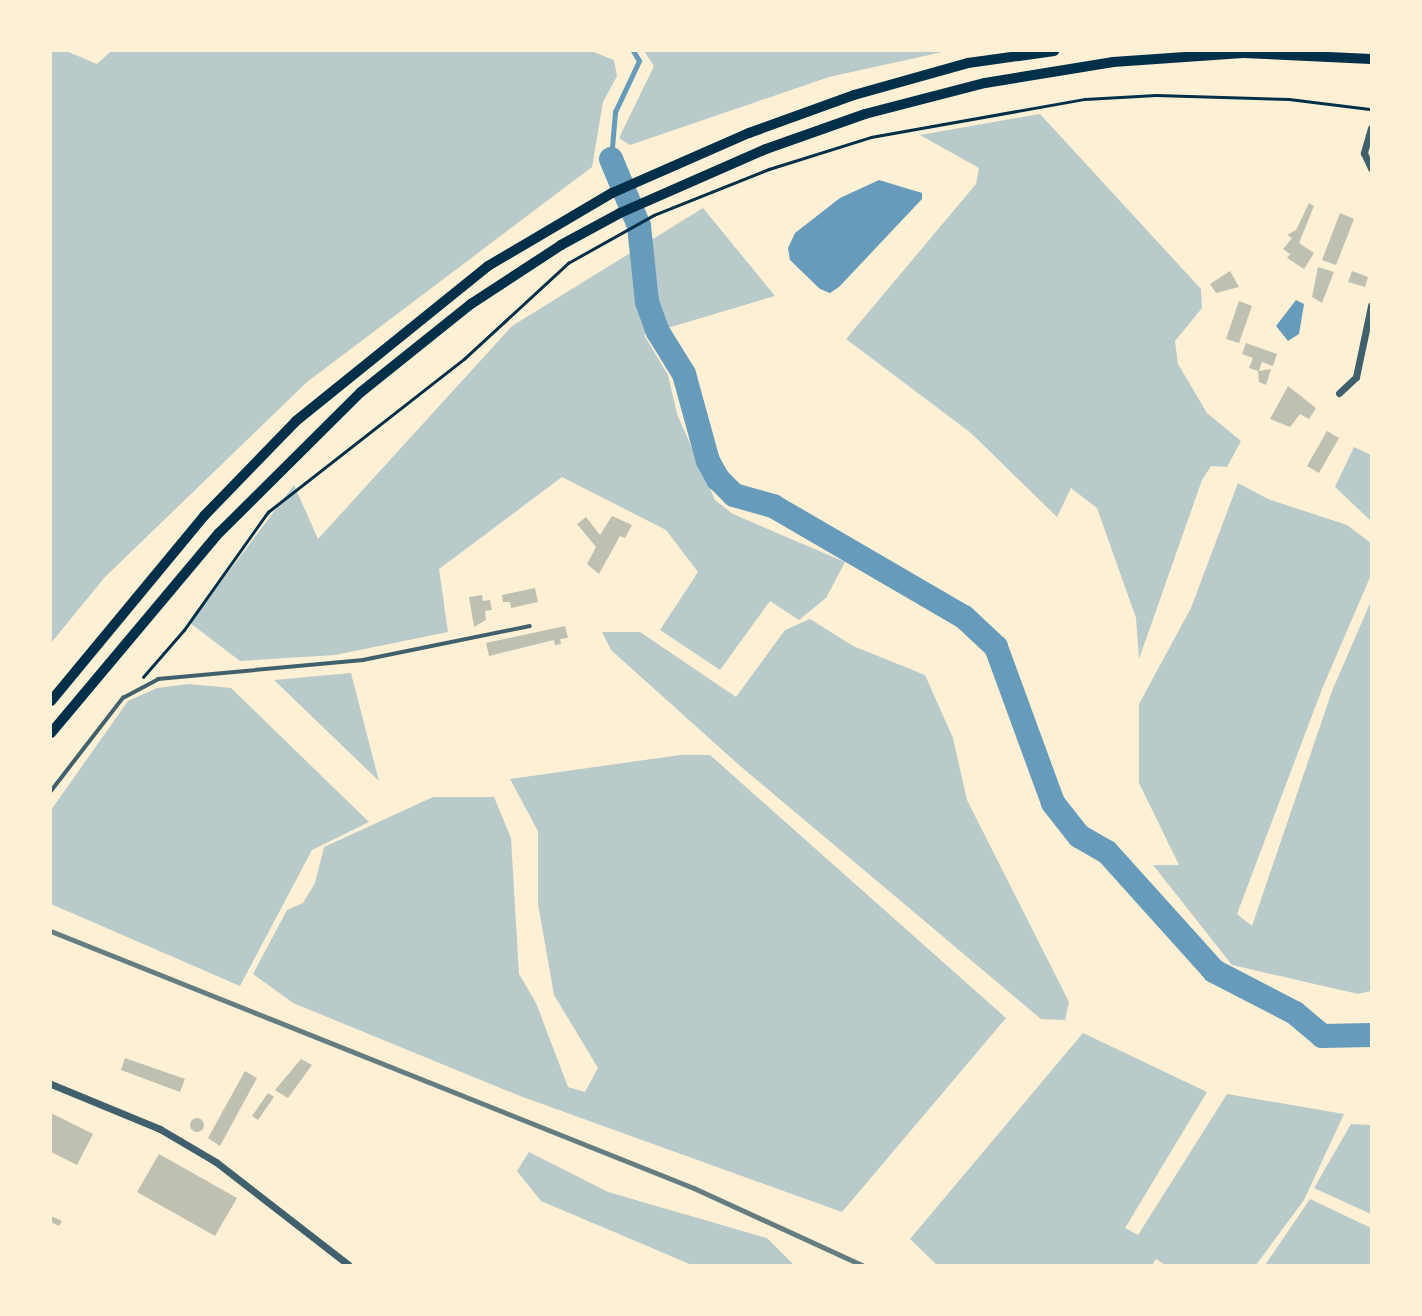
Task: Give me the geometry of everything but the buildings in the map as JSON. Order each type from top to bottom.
[{"type":"main road","points":[[51,701],[204,516],[296,421],[488,266],[612,193],[749,133],[854,95],[968,63],[1054,51]]},
{"type":"main road","points":[[51,733],[219,533],[352,401],[471,304],[561,245],[643,202],[778,144],[865,114],[985,83],[1113,62],[1242,53],[1371,59]]},
{"type":"street","points":[[1371,128],[1364,153],[1371,168]]},
{"type":"street","points":[[1339,393],[1356,377],[1371,306]]},
{"type":"street","points":[[51,1084],[160,1129],[216,1162],[349,1265]]},
{"type":"lane","points":[[51,791],[123,698],[158,679],[363,660],[530,626]]},
{"type":"path","points":[[139,682],[184,630],[268,512],[464,359],[568,263],[654,215],[769,169],[871,137],[1085,99],[1156,95],[1289,99],[1371,109]]},
{"type":"shaded area","points":[[51,51],[66,51],[97,64],[111,51],[591,51],[614,60],[617,76],[603,102],[592,167],[307,382],[105,577],[51,643]]},
{"type":"shaded area","points":[[644,51],[947,51],[829,77],[630,145],[619,138],[654,66]]},
{"type":"shaded area","points":[[1040,114],[1201,289],[1202,308],[1175,341],[1178,364],[1207,413],[1241,441],[1227,467],[1211,466],[1202,480],[1139,659],[1136,618],[1097,508],[1071,488],[1057,517],[971,433],[846,339],[976,184],[979,168],[920,135]]},
{"type":"shaded area","points":[[703,208],[775,296],[644,335],[668,375],[677,414],[715,500],[733,514],[845,562],[826,598],[799,620],[770,601],[720,670],[660,630],[698,572],[666,530],[562,477],[439,569],[448,632],[335,655],[240,661],[190,623],[294,485],[318,539],[512,326]]},
{"type":"shaded area","points":[[1354,447],[1371,455],[1371,521],[1335,487]]},
{"type":"shaded area","points":[[1238,483],[1268,499],[1347,525],[1371,543],[1371,575],[1322,689],[1237,914],[1252,926],[1332,691],[1371,601],[1371,991],[1358,994],[1232,965],[1153,865],[1179,865],[1139,783],[1139,704],[1191,608]]},
{"type":"shaded area","points":[[810,619],[853,646],[925,675],[953,738],[967,800],[1069,1002],[1065,1020],[1041,1019],[739,765],[611,650],[602,632],[640,632],[736,697],[785,630]]},
{"type":"shaded area","points":[[351,673],[379,781],[274,680]]},
{"type":"shaded area","points":[[189,684],[231,688],[369,822],[312,850],[240,986],[51,904],[51,810],[128,701],[157,688]]},
{"type":"shaded area","points":[[680,755],[710,755],[1006,1018],[842,1212],[520,1096],[293,1003],[253,974],[287,910],[303,903],[315,883],[324,847],[433,797],[494,797],[511,838],[519,974],[536,1003],[568,1087],[585,1092],[598,1068],[554,995],[538,904],[538,831],[510,779]]},
{"type":"shaded area","points":[[1083,1033],[1207,1092],[1125,1228],[1138,1235],[1227,1094],[1344,1114],[1304,1200],[1256,1265],[1165,1265],[1156,1259],[1152,1265],[937,1265],[910,1239]]},
{"type":"shaded area","points":[[1351,1124],[1371,1125],[1371,1214],[1314,1188]]},
{"type":"shaded area","points":[[529,1152],[608,1192],[767,1238],[794,1265],[692,1265],[541,1201],[517,1171]]},
{"type":"shaded area","points":[[1310,1199],[1371,1228],[1371,1265],[1265,1265]]},
{"type":"water","points":[[879,180],[922,193],[922,199],[839,287],[830,293],[820,289],[790,260],[788,248],[795,233],[840,198]]},
{"type":"water","points":[[1296,300],[1304,304],[1299,334],[1288,341],[1276,326]]},
{"type":"waterway","points":[[611,159],[615,112],[639,61],[633,51]]},
{"type":"waterway","points":[[611,159],[639,226],[647,302],[658,332],[684,374],[708,461],[718,479],[734,495],[773,506],[964,617],[996,647],[1053,803],[1079,836],[1107,852],[1214,971],[1295,1013],[1322,1036],[1371,1035]]},
{"type":"railway","points":[[51,931],[694,1188],[862,1265]]}]
